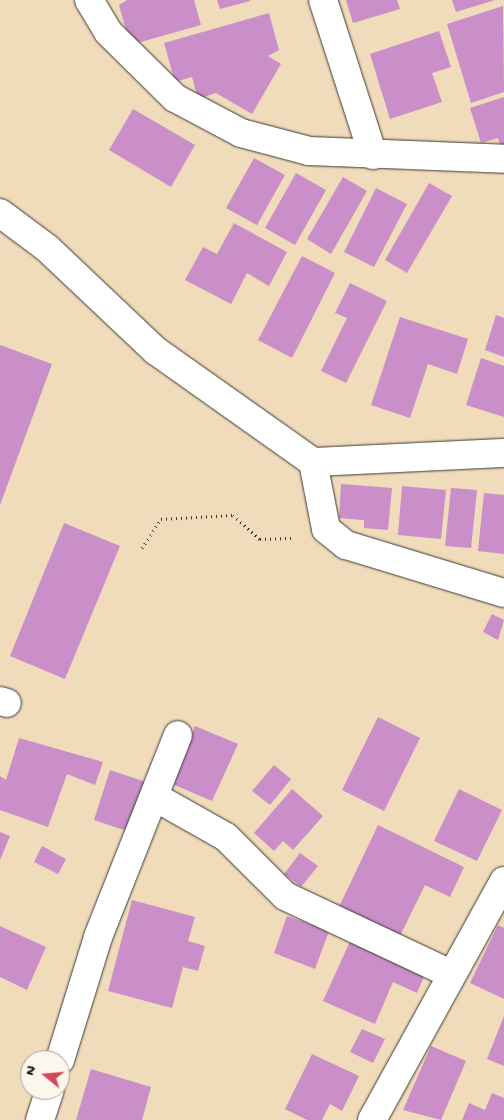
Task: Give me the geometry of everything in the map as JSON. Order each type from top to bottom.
[{"type":"street","points":[[89,0],[108,32],[175,98],[242,133],[309,151],[504,159]]},
{"type":"street","points":[[323,0],[373,155]]},
{"type":"street","points":[[0,213],[47,248],[156,351],[313,462],[504,453]]},
{"type":"street","points":[[313,462],[326,529],[346,545],[504,593]]},
{"type":"street","points":[[63,1050],[98,937],[178,735]]},
{"type":"street","points":[[155,797],[226,837],[285,896],[451,974]]},
{"type":"street","points":[[372,1120],[504,881]]},
{"type":"street","points":[[40,1120],[47,1100]]},
{"type":"path","points":[[142,548],[161,519],[232,515],[260,539],[336,537]]},
{"type":"building","points":[[127,0],[194,0],[201,25],[130,45],[119,5]]},
{"type":"building","points":[[217,0],[250,0],[250,1],[220,9]]},
{"type":"building","points":[[346,0],[397,0],[400,9],[353,23]]},
{"type":"building","points":[[452,0],[495,0],[456,12]]},
{"type":"building","points":[[503,6],[504,92],[471,103],[447,24]]},
{"type":"building","points":[[269,13],[279,50],[268,56],[281,64],[252,114],[216,93],[198,99],[192,77],[175,82],[164,43]]},
{"type":"building","points":[[439,31],[451,67],[432,73],[442,102],[390,119],[370,54]]},
{"type":"building","points":[[504,97],[504,144],[500,145],[498,138],[481,143],[470,108]]},
{"type":"building","points":[[133,109],[195,145],[171,187],[109,150]]},
{"type":"building","points":[[254,158],[285,175],[257,225],[226,208]]},
{"type":"building","points":[[296,173],[326,190],[295,245],[265,228]]},
{"type":"building","points":[[343,177],[367,191],[331,254],[307,239]]},
{"type":"building","points":[[429,183],[452,196],[407,273],[385,260]]},
{"type":"building","points":[[376,188],[407,204],[374,267],[344,252]]},
{"type":"building","points":[[234,223],[287,252],[269,286],[247,273],[231,304],[185,280],[203,247],[217,254]]},
{"type":"building","points":[[302,256],[335,273],[292,358],[258,340]]},
{"type":"building","points":[[350,283],[387,301],[346,383],[321,371],[347,318],[335,313]]},
{"type":"building","points":[[496,315],[504,318],[504,357],[485,350]]},
{"type":"building","points":[[400,317],[468,339],[457,374],[428,364],[410,418],[371,405]]},
{"type":"building","points":[[0,345],[52,364],[0,505]]},
{"type":"building","points":[[481,358],[504,366],[504,417],[466,405]]},
{"type":"building","points":[[341,484],[392,488],[388,530],[364,528],[364,520],[339,518]]},
{"type":"building","points":[[402,486],[446,490],[441,539],[398,535]]},
{"type":"building","points":[[451,488],[477,490],[471,548],[445,546]]},
{"type":"building","points":[[484,493],[504,495],[504,554],[478,551]]},
{"type":"building","points":[[64,523],[120,546],[65,679],[10,656]]},
{"type":"building","points":[[492,614],[504,620],[498,640],[483,632]]},
{"type":"building","points":[[378,717],[420,738],[384,811],[342,790]]},
{"type":"building","points":[[195,726],[238,744],[212,801],[170,783]]},
{"type":"building","points":[[19,738],[103,762],[95,785],[67,774],[48,827],[0,810],[0,776],[6,780]]},
{"type":"building","points":[[274,765],[291,779],[270,805],[252,791]]},
{"type":"building","points":[[110,770],[146,782],[130,832],[94,820]]},
{"type":"building","points":[[292,789],[323,816],[293,850],[283,841],[274,851],[254,833]]},
{"type":"building","points":[[459,789],[502,810],[477,861],[434,841]]},
{"type":"building","points":[[378,825],[464,867],[450,897],[425,885],[399,938],[338,909]]},
{"type":"building","points":[[0,832],[10,836],[0,860]]},
{"type":"building","points":[[42,846],[66,859],[58,874],[34,862]]},
{"type":"building","points":[[300,853],[318,866],[301,887],[284,874]]},
{"type":"building","points":[[132,900],[195,917],[188,941],[205,946],[198,971],[183,967],[172,1008],[108,991]]},
{"type":"building","points":[[287,916],[329,931],[315,969],[274,953]]},
{"type":"building","points":[[498,925],[504,928],[504,999],[470,983]]},
{"type":"building","points":[[0,926],[46,947],[27,990],[0,977]]},
{"type":"building","points":[[351,939],[426,972],[417,993],[393,982],[375,1024],[323,1001]]},
{"type":"building","points":[[504,1016],[504,1066],[487,1059]]},
{"type":"building","points":[[362,1029],[385,1039],[373,1063],[350,1052]]},
{"type":"building","points":[[431,1046],[466,1061],[441,1120],[403,1110]]},
{"type":"building","points":[[312,1054],[359,1076],[342,1111],[330,1104],[322,1120],[307,1120],[285,1109]]},
{"type":"building","points":[[91,1069],[151,1087],[142,1120],[76,1120]]},
{"type":"building","points":[[492,1093],[504,1098],[504,1120],[462,1120],[469,1103],[485,1110]]}]
